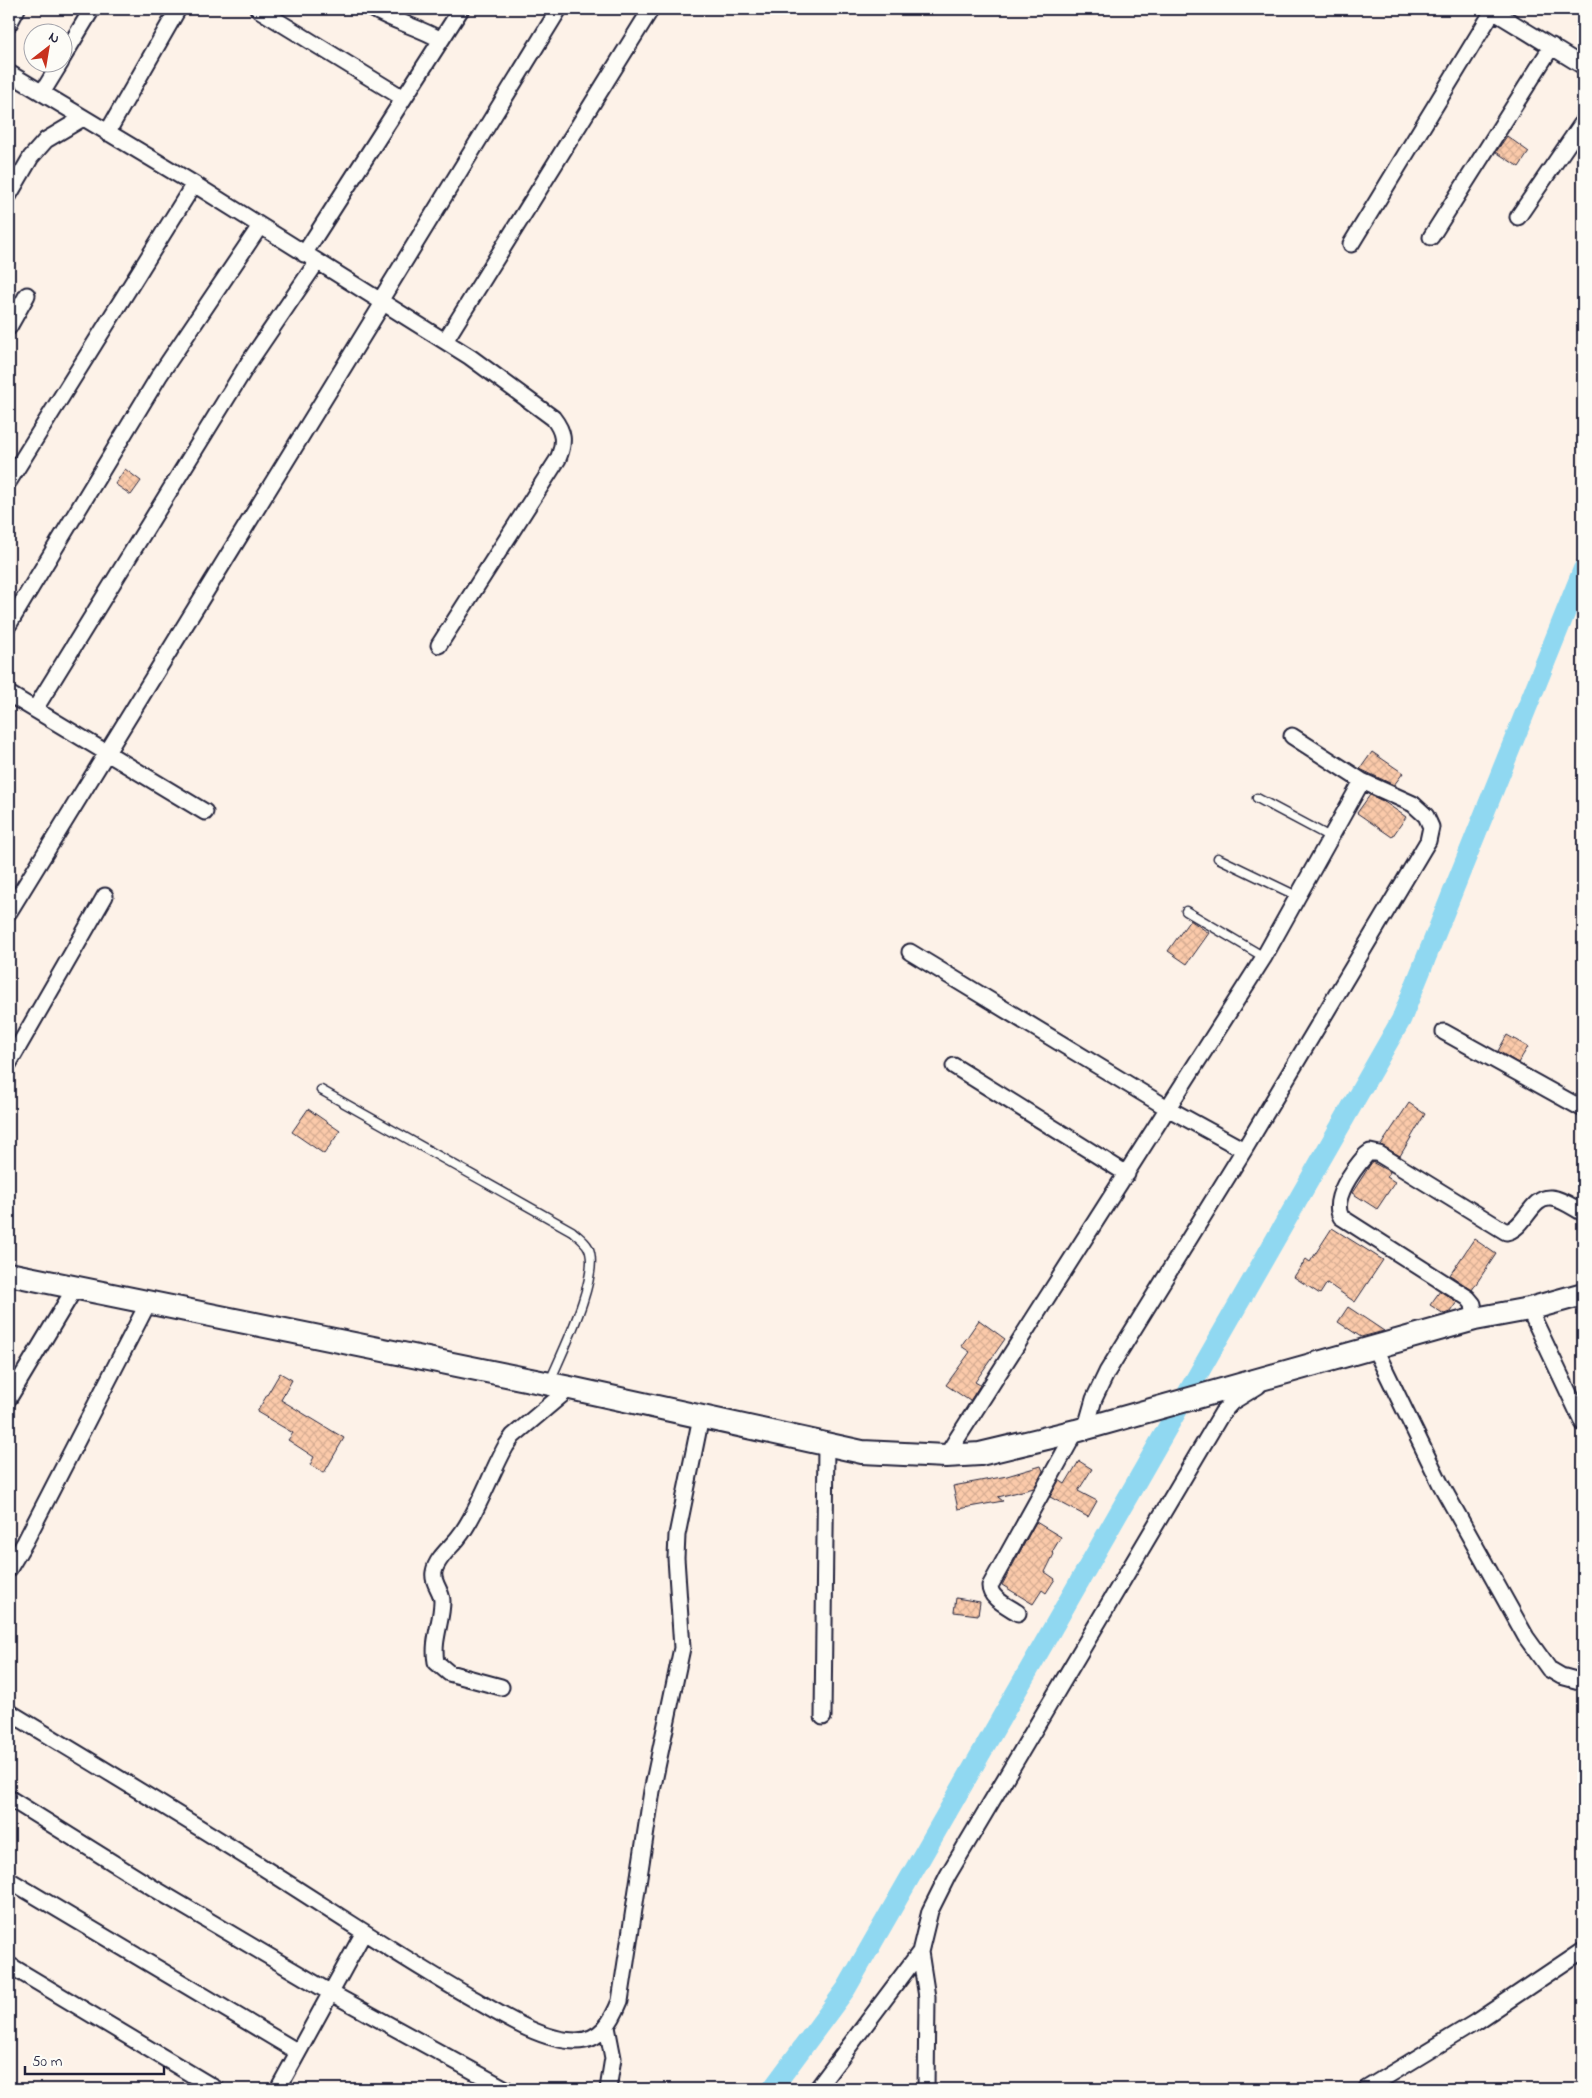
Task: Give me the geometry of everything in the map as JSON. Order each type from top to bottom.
[{"type":"street","points":[[9,24],[18,9]]},
{"type":"street","points":[[72,44],[92,9]]},
{"type":"street","points":[[107,133],[178,9]]},
{"type":"street","points":[[258,9],[403,98]]},
{"type":"street","points":[[373,9],[391,20],[420,28],[441,40]]},
{"type":"street","points":[[36,709],[249,362],[403,98],[461,9]]},
{"type":"street","points":[[9,912],[560,9]]},
{"type":"street","points":[[445,341],[651,9]]},
{"type":"street","points":[[1351,244],[1491,10],[1583,66]]},
{"type":"street","points":[[1431,237],[1552,46]]},
{"type":"street","points":[[42,94],[55,72]]},
{"type":"street","points":[[9,73],[194,184],[470,356],[552,418],[561,429],[564,439],[558,459],[438,645]]},
{"type":"street","points":[[9,195],[32,157],[46,140],[83,118]]},
{"type":"street","points":[[1518,217],[1583,122]]},
{"type":"street","points":[[9,481],[194,184]]},
{"type":"street","points":[[9,624],[159,376],[260,226]]},
{"type":"street","points":[[9,327],[27,295]]},
{"type":"street","points":[[9,694],[107,751],[205,812]]},
{"type":"street","points":[[1018,1613],[994,1597],[990,1592],[990,1586],[1081,1429],[1107,1372],[1244,1150],[1428,841],[1431,826],[1426,816],[1414,804],[1362,781],[1292,736]]},
{"type":"street","points":[[946,1456],[1169,1109],[1264,957],[1297,896],[1332,838],[1362,781]]},
{"type":"street","points":[[9,1063],[105,896]]},
{"type":"street","points":[[910,952],[1169,1109],[1244,1150]]},
{"type":"street","points":[[1444,1032],[1583,1109]]},
{"type":"street","points":[[954,1066],[1127,1174]]},
{"type":"street","points":[[1475,1319],[1473,1304],[1468,1298],[1341,1217],[1338,1212],[1338,1200],[1370,1152],[1380,1154],[1506,1232],[1514,1230],[1538,1203],[1547,1198],[1557,1199],[1583,1213]]},
{"type":"street","points":[[9,1274],[560,1386],[826,1444],[889,1454],[946,1456],[980,1454],[1157,1410],[1475,1319],[1530,1309],[1583,1294]]},
{"type":"street","points":[[9,1398],[75,1288]]},
{"type":"street","points":[[9,1569],[25,1542],[148,1303]]},
{"type":"street","points":[[1530,1309],[1583,1423]]},
{"type":"street","points":[[1374,1347],[1440,1483],[1526,1637],[1549,1669],[1561,1676],[1583,1682]]},
{"type":"street","points":[[926,2089],[927,1997],[920,1952],[930,1911],[948,1875],[1222,1413],[1232,1402],[1269,1378]]},
{"type":"street","points":[[501,1687],[449,1673],[436,1662],[434,1642],[442,1597],[433,1579],[434,1571],[438,1563],[462,1533],[506,1446],[560,1386]]},
{"type":"street","points":[[9,1712],[493,2010],[542,2032],[575,2041],[590,2039],[607,2027],[620,2001],[651,1800],[682,1648],[676,1558],[677,1535],[702,1417]]},
{"type":"street","points":[[823,1717],[826,1444]]},
{"type":"street","points":[[9,1798],[155,1889],[331,1993],[506,2089]]},
{"type":"street","points":[[9,1880],[298,2052]]},
{"type":"street","points":[[278,2089],[364,1932]]},
{"type":"street","points":[[1366,2089],[1476,2022],[1583,1950]]},
{"type":"street","points":[[817,2089],[920,1952]]},
{"type":"street","points":[[9,1965],[216,2089]]},
{"type":"street","points":[[607,2027],[613,2058],[608,2089]]},
{"type":"lane","points":[[1257,798],[1332,838]]},
{"type":"lane","points":[[1218,858],[1297,896]]},
{"type":"lane","points":[[1186,910],[1264,957]]},
{"type":"lane","points":[[321,1090],[572,1231],[588,1246],[592,1264],[588,1287],[560,1386]]},
{"type":"building","points":[[1507,136],[1529,152],[1519,167],[1496,152]]},
{"type":"building","points":[[125,469],[141,481],[131,495],[115,484]]},
{"type":"building","points":[[1372,752],[1403,773],[1394,785],[1360,769]]},
{"type":"building","points":[[1370,795],[1383,801],[1406,817],[1392,837],[1357,813]]},
{"type":"building","points":[[1190,920],[1209,933],[1187,964],[1168,951]]},
{"type":"building","points":[[1507,1035],[1528,1047],[1518,1063],[1498,1051]]},
{"type":"building","points":[[1409,1103],[1425,1114],[1400,1156],[1381,1145]]},
{"type":"building","points":[[308,1109],[340,1131],[324,1154],[292,1132]]},
{"type":"building","points":[[1372,1162],[1390,1172],[1387,1177],[1395,1182],[1377,1209],[1352,1193]]},
{"type":"building","points":[[1332,1228],[1383,1260],[1355,1302],[1327,1283],[1320,1294],[1294,1277],[1306,1259],[1310,1262]]},
{"type":"building","points":[[1474,1239],[1496,1254],[1472,1290],[1450,1275]]},
{"type":"building","points":[[1440,1291],[1457,1302],[1450,1312],[1444,1314],[1430,1305]]},
{"type":"building","points":[[1348,1307],[1384,1331],[1361,1337],[1338,1322]]},
{"type":"building","points":[[979,1320],[1005,1339],[975,1382],[980,1385],[970,1401],[946,1385],[970,1352],[961,1346]]},
{"type":"building","points":[[280,1373],[292,1380],[281,1400],[344,1438],[324,1473],[310,1465],[314,1457],[288,1440],[293,1433],[257,1412]]},
{"type":"building","points":[[1079,1461],[1092,1469],[1078,1491],[1097,1501],[1088,1517],[1050,1497],[1059,1480],[1065,1484]]},
{"type":"building","points":[[1041,1466],[1043,1471],[1034,1488],[998,1497],[1003,1501],[958,1509],[953,1486],[1007,1476]]},
{"type":"building","points":[[1036,1522],[1061,1537],[1052,1552],[1054,1554],[1045,1572],[1055,1579],[1046,1593],[1042,1590],[1033,1604],[1002,1585]]},
{"type":"building","points":[[956,1598],[980,1602],[978,1615],[954,1612]]},
{"type":"waterway","points":[[772,2089],[846,1989],[1401,1020],[1583,569]]}]
